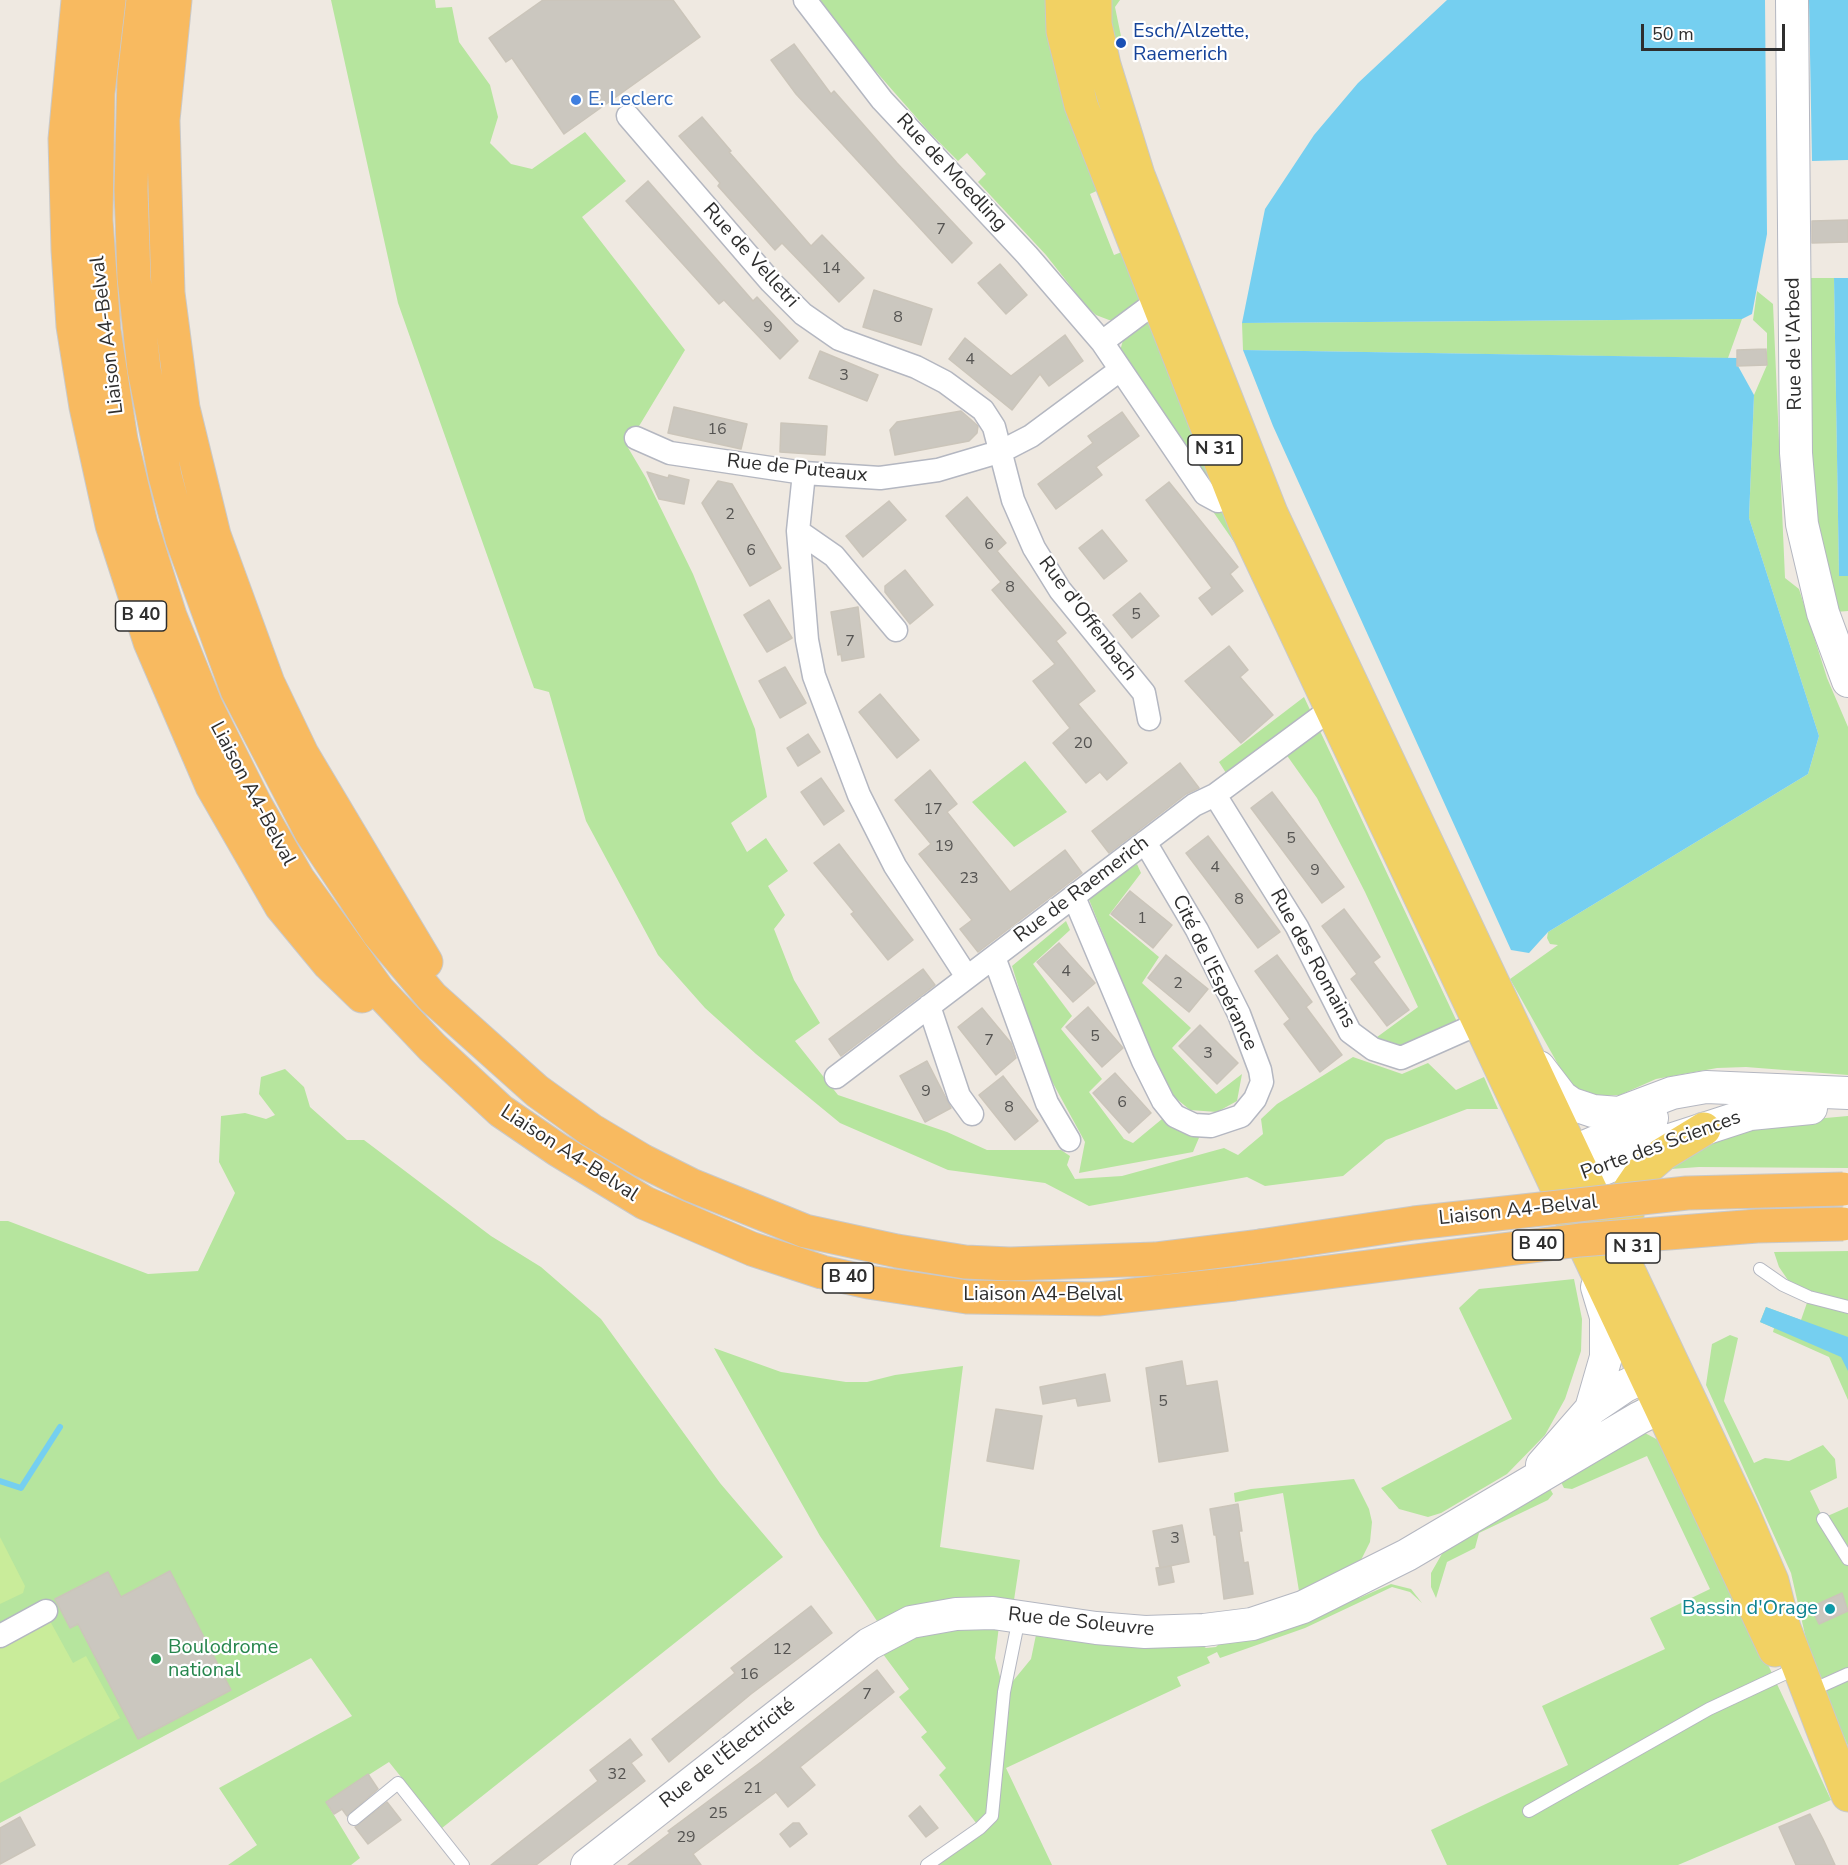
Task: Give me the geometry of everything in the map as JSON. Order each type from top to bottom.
[{"type":"highway","name":"B 40","points":[[78,0],[65,139],[73,326],[86,407],[112,525],[150,642],[212,786],[281,906],[329,964],[435,1069],[501,1111]]},
{"type":"highway","name":"Liaison A4-Belval","points":[[109,0],[98,93],[96,220],[104,330],[121,440],[141,524],[170,616],[206,706],[255,804],[298,879],[378,990],[432,1047],[501,1111],[558,1150],[645,1203],[752,1250],[822,1272],[967,1297],[1098,1299],[1580,1240],[1757,1226],[1846,1225]]},
{"type":"highway","name":"Liaison A4-Belval","points":[[143,0],[134,78],[131,190],[134,278],[144,369],[165,476],[182,539],[237,690],[262,742],[334,870],[379,934],[432,997],[537,1091],[591,1130],[643,1161],[691,1185],[805,1231],[854,1243],[965,1262],[1010,1264],[1155,1259],[1414,1223],[1687,1193],[1846,1189]]},
{"type":"highway","name":"B 40","points":[[175,0],[164,120],[163,177],[168,293],[183,408],[214,535],[268,683],[302,754],[352,842],[416,950],[445,986],[507,1050],[537,1091]]},
{"type":"main road","name":"N 31","points":[[1062,0],[1063,31],[1081,105],[1233,496],[1343,703],[1505,1043],[1519,1088],[1564,1163],[1680,1398],[1785,1576],[1797,1623],[1799,1680]]},
{"type":"main road","name":"N 31","points":[[1095,0],[1095,24],[1104,65],[1138,175],[1343,703],[1479,1023],[1505,1043]]},
{"type":"main road","name":"Rue de l'Arbed","points":[[1791,0],[1796,453],[1802,524],[1823,612],[1848,681]]},
{"type":"main road","name":"Porte des Sciences","points":[[1505,1043],[1562,1097],[1572,1104],[1593,1111],[1619,1113],[1672,1093],[1706,1087],[1848,1093]]},
{"type":"main road","name":"Porte des Sciences","points":[[1564,1163],[1668,1111],[1747,1089]]},
{"type":"main road","name":"Porte des Sciences","points":[[1564,1163],[1664,1142],[1750,1114],[1787,1108],[1848,1107]]},
{"type":"main road","name":"N 31","points":[[1704,1129],[1663,1154],[1641,1173],[1630,1190],[1626,1220],[1630,1242],[1680,1398],[1716,1489],[1743,1513],[1772,1581],[1799,1680],[1845,1787]]},
{"type":"main road","name":"N 31","points":[[1564,1163],[1587,1252],[1647,1376],[1680,1398]]},
{"type":"main road","points":[[1587,1252],[1606,1317],[1606,1357],[1591,1409]]},
{"type":"main road","points":[[1517,1488],[1558,1449],[1591,1409],[1625,1386],[1647,1376]]},
{"type":"main road","points":[[1517,1488],[1680,1398]]},
{"type":"main road","name":"Rue de Soleuvre","points":[[868,1644],[911,1622],[956,1614],[993,1613],[1096,1628],[1145,1632],[1204,1630],[1252,1624],[1303,1607],[1356,1581],[1445,1533],[1517,1488]]},
{"type":"main road","name":"Rue de l'Électricité","points":[[587,1865],[868,1644]]},
{"type":"street","name":"Rue de Moedling","points":[[805,0],[882,100],[1027,255],[1102,342]]},
{"type":"street","name":"Rue de Velletri","points":[[628,116],[771,282],[803,314],[839,339],[916,367],[945,382],[983,410],[994,428],[1002,451]]},
{"type":"street","points":[[1157,301],[1102,342],[1205,494],[1218,501],[1233,496]]},
{"type":"street","name":"Rue de Puteaux","points":[[636,438],[670,453],[804,473],[880,478],[938,470],[1002,451],[1031,436],[1120,370]]},
{"type":"street","name":"Rue d'Offenbach","points":[[1002,451],[1013,500],[1034,548],[1060,590],[1144,693],[1149,719]]},
{"type":"street","points":[[804,473],[798,531],[807,640],[814,676],[859,795],[895,866],[968,977]]},
{"type":"street","points":[[798,531],[834,556],[896,630]]},
{"type":"street","name":"Rue de Raemerich","points":[[836,1077],[1194,805],[1215,795],[1343,703]]},
{"type":"street","name":"Rue des Romains","points":[[1215,795],[1297,927],[1350,1032],[1373,1049],[1401,1058],[1479,1023]]},
{"type":"street","name":"Cité de l'Espérance","points":[[1074,897],[1143,1061],[1163,1101],[1175,1116],[1194,1125],[1211,1126],[1241,1116],[1255,1099],[1262,1083],[1260,1070],[1239,1014],[1197,930],[1146,842]]},
{"type":"street","points":[[994,957],[1047,1103],[1069,1140]]},
{"type":"street","points":[[929,1006],[959,1096],[972,1114]]},
{"type":"street","points":[[0,1636],[46,1611]]},
{"type":"lane","points":[[1760,1269],[1783,1285],[1809,1297],[1848,1307]]},
{"type":"lane","points":[[1823,1519],[1848,1559]]},
{"type":"lane","points":[[927,1865],[980,1828],[993,1816],[1004,1692],[1020,1617]]},
{"type":"lane","points":[[1529,1811],[1709,1709],[1799,1680],[1848,1674]]},
{"type":"lane","points":[[354,1819],[398,1783],[463,1865]]},
{"type":"green space","points":[[331,0],[435,0],[436,8],[452,7],[459,42],[490,85],[498,117],[490,143],[511,164],[532,169],[585,132],[626,181],[582,217],[685,350],[627,446],[646,478],[693,574],[755,729],[767,797],[731,823],[747,852],[766,838],[788,871],[768,886],[785,915],[774,929],[794,980],[820,1023],[795,1041],[838,1095],[947,1132],[987,1150],[1061,1150],[1070,1156],[1067,1165],[1075,1179],[1122,1176],[1224,1148],[1238,1155],[1263,1134],[1261,1119],[1277,1104],[1353,1057],[1402,1074],[1428,1063],[1456,1090],[1484,1077],[1498,1109],[1467,1109],[1386,1140],[1343,1176],[1265,1186],[1247,1177],[1089,1206],[1045,1183],[948,1170],[840,1123],[756,1054],[705,1008],[658,955],[586,821],[549,692],[534,688],[398,303]]},
{"type":"green space","points":[[819,0],[1051,0],[1103,188],[1090,194],[1114,255],[1127,250],[1141,286],[1138,315],[1155,321],[1242,539],[1234,542],[1214,513],[1218,501],[1120,351],[1125,333],[1122,320],[1109,320],[1096,315],[1086,306],[1046,255],[978,182],[986,174],[967,153],[958,161],[930,133],[858,51]]},
{"type":"green space","points":[[1106,0],[1120,0],[1115,7],[1123,46],[1113,48]]},
{"type":"green space","points":[[1807,278],[1834,278],[1839,576],[1848,576],[1848,611],[1835,612],[1815,524],[1810,454]]},
{"type":"green space","points":[[1757,291],[1773,304],[1785,578],[1799,589],[1827,678],[1848,727],[1848,1075],[1746,1067],[1717,1068],[1656,1079],[1620,1095],[1600,1096],[1576,1088],[1564,1075],[1510,979],[1558,945],[1550,944],[1547,938],[1548,932],[1808,774],[1819,736],[1749,518],[1754,395],[1767,365],[1767,333],[1753,320]]},
{"type":"green space","points":[[1742,319],[1728,358],[1243,350],[1242,323]]},
{"type":"green space","points":[[1304,697],[1458,1024],[1399,1052],[1373,1040],[1418,1007],[1365,892],[1317,798],[1276,740],[1226,773],[1219,762]]},
{"type":"green space","points":[[1025,761],[1067,812],[1014,847],[972,802]]},
{"type":"green space","points":[[1137,864],[1141,873],[1109,915],[1159,957],[1142,983],[1191,1028],[1172,1048],[1216,1094],[1242,1074],[1237,1101],[1217,1112],[1190,1110],[1166,1090],[1088,897]]},
{"type":"green space","points":[[1066,921],[1070,930],[1033,964],[1072,1016],[1061,1029],[1102,1079],[1089,1092],[1124,1139],[1133,1143],[1162,1119],[1201,1133],[1193,1152],[1079,1173],[1085,1142],[1042,1063],[1012,966]]},
{"type":"green space","points":[[285,1069],[304,1087],[310,1107],[347,1140],[364,1140],[491,1236],[541,1267],[601,1319],[720,1483],[783,1557],[442,1828],[389,1762],[326,1802],[360,1858],[351,1865],[228,1865],[257,1845],[219,1788],[352,1716],[311,1658],[0,1823],[0,1221],[8,1221],[148,1274],[198,1271],[235,1193],[219,1162],[221,1116],[245,1113],[266,1119],[275,1115],[259,1094],[261,1077]]},
{"type":"green space","points":[[1848,1116],[1848,1168],[1699,1167],[1657,1170],[1681,1152],[1758,1124]]},
{"type":"green space","points":[[1848,1251],[1848,1400],[1829,1357],[1773,1332],[1774,1328],[1760,1322],[1766,1307],[1801,1320],[1809,1297],[1792,1286],[1779,1267],[1774,1252]]},
{"type":"green space","points":[[1574,1279],[1582,1319],[1581,1351],[1565,1399],[1545,1435],[1507,1474],[1441,1513],[1428,1517],[1399,1509],[1381,1488],[1512,1419],[1459,1308],[1479,1289]]},
{"type":"green space","points":[[1730,1335],[1738,1338],[1724,1401],[1754,1463],[1765,1458],[1789,1461],[1823,1445],[1835,1459],[1837,1478],[1810,1491],[1823,1518],[1848,1507],[1848,1746],[1811,1661],[1791,1573],[1706,1385],[1712,1344]]},
{"type":"green space","points":[[714,1348],[781,1372],[846,1382],[867,1382],[895,1375],[963,1366],[940,1547],[1020,1560],[1014,1600],[951,1599],[913,1607],[877,1621],[820,1536]]},
{"type":"green space","points":[[1645,1433],[1658,1440],[1669,1452],[1831,1800],[1678,1865],[1447,1865],[1431,1830],[1568,1765],[1542,1706],[1665,1649],[1650,1618],[1710,1589],[1647,1456],[1572,1489],[1564,1488],[1560,1480],[1629,1437]]},
{"type":"green space","points":[[1354,1479],[1369,1509],[1372,1522],[1370,1542],[1361,1560],[1299,1591],[1283,1493],[1235,1502],[1234,1493],[1251,1489]]},
{"type":"green space","points":[[1549,1487],[1553,1494],[1548,1500],[1479,1533],[1475,1548],[1447,1562],[1436,1598],[1431,1587],[1431,1573],[1443,1552]]},
{"type":"green space","points":[[0,1537],[25,1586],[23,1593],[0,1604]]},
{"type":"green space","points":[[1391,1584],[1411,1589],[1422,1603],[1410,1592],[1392,1587],[1305,1628],[1220,1658],[1217,1652],[1207,1657],[1210,1663],[1177,1677],[1181,1686],[1006,1768],[1052,1865],[927,1865],[980,1828],[939,1775],[946,1768],[921,1737],[927,1732],[899,1697],[909,1689],[880,1650],[914,1633],[958,1625],[999,1626],[995,1658],[1004,1692],[1031,1659],[1037,1630],[1198,1643],[1206,1648],[1216,1647],[1224,1639],[1356,1594],[1359,1598]]},
{"type":"green space","points":[[50,1621],[73,1663],[86,1656],[120,1718],[0,1783],[0,1648]]},
{"type":"water","points":[[1447,0],[1765,0],[1767,234],[1752,314],[1742,319],[1242,323],[1265,209],[1314,135],[1358,83]]},
{"type":"water","points":[[1809,0],[1848,0],[1848,160],[1812,161]]},
{"type":"water","points":[[1834,278],[1848,278],[1848,576],[1839,576]]},
{"type":"water","points":[[1243,350],[1737,358],[1738,366],[1754,395],[1749,518],[1819,736],[1808,774],[1548,932],[1529,953],[1511,950],[1273,426]]},
{"type":"water","points":[[1766,1307],[1848,1337],[1848,1371],[1841,1357],[1760,1322]]},
{"type":"building","name":"E. Leclerc","points":[[543,0],[673,0],[700,37],[564,134],[512,58],[506,62],[489,38]]},
{"type":"building","points":[[794,44],[831,94],[834,91],[972,243],[952,263],[796,94],[771,60]]},
{"type":"building","points":[[702,117],[731,151],[729,152],[811,246],[822,235],[864,278],[839,302],[782,243],[775,250],[718,186],[720,183],[679,136]]},
{"type":"building","points":[[648,181],[753,301],[757,297],[798,341],[780,359],[724,300],[719,304],[626,201]]},
{"type":"building","points":[[1848,220],[1848,242],[1812,243],[1812,221]]},
{"type":"building","points":[[1000,264],[1027,295],[1006,314],[978,283]]},
{"type":"building","points":[[874,290],[932,309],[921,345],[863,327]]},
{"type":"building","points":[[1065,335],[1083,361],[1049,386],[1040,374],[1012,410],[949,359],[965,338],[1011,376]]},
{"type":"building","points":[[1766,349],[1767,365],[1737,366],[1737,350]]},
{"type":"building","points":[[820,351],[878,375],[867,401],[809,378]]},
{"type":"building","points":[[674,407],[747,424],[741,449],[668,433]]},
{"type":"building","points":[[961,411],[978,426],[977,433],[969,441],[895,455],[890,430],[897,422]]},
{"type":"building","points":[[1122,412],[1139,436],[1096,467],[1102,475],[1056,509],[1038,484],[1093,443],[1088,436]]},
{"type":"building","points":[[781,423],[827,426],[825,455],[780,452]]},
{"type":"building","points":[[647,472],[668,478],[669,475],[689,480],[684,504],[659,499]]},
{"type":"building","points":[[718,481],[732,484],[781,568],[750,586],[702,503]]},
{"type":"building","points":[[1169,482],[1238,567],[1230,574],[1243,591],[1212,615],[1199,598],[1212,588],[1146,500]]},
{"type":"building","points":[[967,497],[1006,543],[997,551],[1066,633],[1056,641],[1095,691],[1078,704],[1127,763],[1107,780],[1100,772],[1086,783],[1053,743],[1070,728],[1033,681],[1055,664],[992,590],[1001,582],[946,516]]},
{"type":"building","points":[[889,501],[906,520],[863,557],[846,536]]},
{"type":"building","points":[[1102,530],[1127,561],[1104,579],[1079,548]]},
{"type":"building","points":[[905,570],[933,605],[910,624],[885,592],[885,586]]},
{"type":"building","points":[[1140,593],[1159,616],[1132,638],[1113,615]]},
{"type":"building","points":[[769,600],[792,638],[767,652],[744,615]]},
{"type":"building","points":[[858,607],[864,657],[842,661],[841,654],[838,655],[831,612]]},
{"type":"building","points":[[1229,646],[1248,670],[1240,677],[1273,715],[1241,743],[1185,681]]},
{"type":"building","points":[[785,667],[806,703],[780,718],[759,681]]},
{"type":"building","points":[[880,694],[919,740],[897,758],[859,712]]},
{"type":"building","points":[[808,734],[820,752],[798,766],[787,748]]},
{"type":"building","points":[[1180,763],[1199,788],[1186,794],[1109,853],[1092,831]]},
{"type":"building","points":[[930,770],[957,804],[947,812],[1010,892],[1065,850],[1082,873],[978,952],[960,929],[972,920],[919,854],[931,844],[895,800]]},
{"type":"building","points":[[821,778],[844,811],[824,825],[801,792]]},
{"type":"building","points":[[1272,792],[1344,887],[1322,903],[1251,808]]},
{"type":"building","points":[[1208,836],[1280,932],[1258,948],[1186,853]]},
{"type":"building","points":[[839,844],[913,940],[888,960],[851,914],[854,912],[814,863]]},
{"type":"building","points":[[1130,891],[1172,925],[1153,948],[1111,914]]},
{"type":"building","points":[[1344,909],[1380,957],[1373,962],[1409,1010],[1387,1026],[1351,979],[1357,974],[1322,926]]},
{"type":"building","points":[[1059,943],[1095,983],[1073,1002],[1037,962]]},
{"type":"building","points":[[1166,955],[1208,989],[1189,1012],[1148,978]]},
{"type":"building","points":[[1277,955],[1312,1002],[1306,1007],[1342,1055],[1320,1072],[1284,1024],[1290,1019],[1255,971]]},
{"type":"building","points":[[923,969],[935,985],[841,1056],[829,1039]]},
{"type":"building","points":[[1088,1007],[1123,1048],[1102,1067],[1066,1027]]},
{"type":"building","points":[[982,1008],[1011,1043],[1016,1058],[996,1075],[958,1027]]},
{"type":"building","points":[[1200,1025],[1238,1063],[1217,1084],[1179,1046]]},
{"type":"building","points":[[927,1061],[951,1108],[925,1122],[900,1076]]},
{"type":"building","points":[[1115,1073],[1151,1113],[1129,1133],[1093,1093]]},
{"type":"building","points":[[1003,1076],[1038,1121],[1015,1140],[979,1095]]},
{"type":"building","points":[[1182,1361],[1186,1386],[1217,1381],[1228,1451],[1159,1462],[1146,1368]]},
{"type":"building","points":[[1105,1374],[1110,1401],[1078,1406],[1076,1398],[1043,1404],[1040,1387]]},
{"type":"building","points":[[996,1409],[1042,1416],[1033,1469],[987,1461]]},
{"type":"building","points":[[1238,1504],[1244,1563],[1248,1562],[1253,1594],[1224,1599],[1216,1535],[1214,1535],[1210,1509]]},
{"type":"building","points":[[1182,1525],[1189,1562],[1160,1568],[1153,1531]]},
{"type":"building","points":[[1171,1566],[1174,1582],[1159,1585],[1156,1568]]},
{"type":"building","name":"Boulodrome national","points":[[170,1571],[231,1690],[138,1739],[78,1624],[70,1628],[55,1599],[108,1572],[121,1597]]},
{"type":"building","name":"Bassin d'Orage","points":[[1842,1593],[1848,1611],[1819,1624],[1811,1607]]},
{"type":"building","points":[[811,1606],[832,1633],[751,1694],[669,1762],[652,1739],[735,1673],[731,1668]]},
{"type":"building","points":[[877,1670],[894,1692],[800,1767],[815,1785],[788,1807],[776,1792],[693,1854],[701,1865],[628,1865],[670,1833],[668,1831],[761,1762]]},
{"type":"building","points":[[630,1739],[642,1755],[631,1763],[645,1781],[536,1865],[491,1865],[598,1781],[590,1770]]},
{"type":"building","points":[[368,1774],[378,1789],[347,1816],[342,1809],[334,1814],[326,1802]]},
{"type":"building","points":[[387,1802],[401,1820],[368,1844],[355,1827]]},
{"type":"building","points":[[920,1806],[938,1828],[926,1837],[909,1816]]},
{"type":"building","points":[[1810,1814],[1835,1865],[1796,1865],[1779,1827]]},
{"type":"building","points":[[20,1817],[35,1845],[0,1864],[0,1828]]},
{"type":"building","points":[[793,1823],[799,1823],[807,1834],[790,1847],[780,1834]]},
{"type":"waterway","points":[[0,1481],[21,1488],[60,1427]]},
{"type":"place","name":"Esch/Alzette, Raemerich","points":[[1121,43]]},
{"type":"place","name":"E. Leclerc","points":[[576,100]]},
{"type":"place","name":"Bassin d'Orage","points":[[1830,1609]]},
{"type":"place","name":"Boulodrome national","points":[[156,1659]]}]
